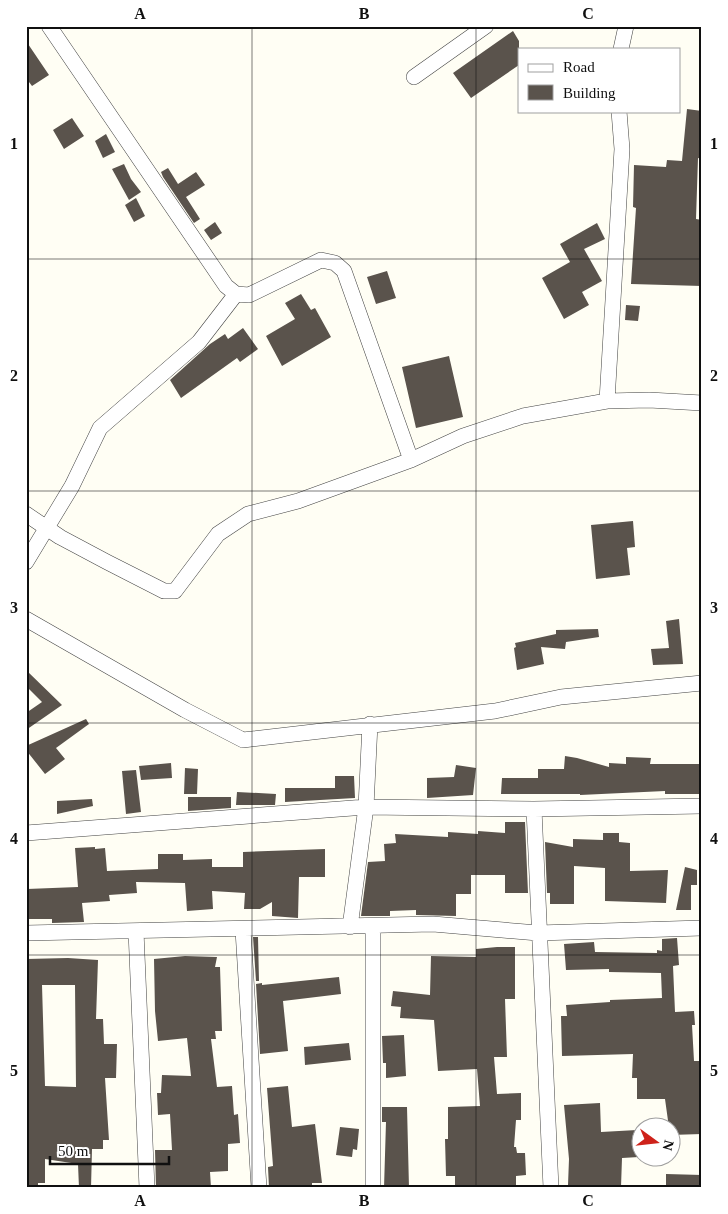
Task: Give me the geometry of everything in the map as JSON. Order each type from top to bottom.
[{"type":"street","points":[[49,26],[226,286],[236,294],[249,295],[321,260],[335,263],[344,271],[411,460]]},
{"type":"street","points":[[414,77],[486,26]]},
{"type":"street","points":[[621,48],[626,26]]},
{"type":"street","points":[[607,402],[622,149],[619,112]]},
{"type":"street","points":[[26,562],[72,486],[100,428],[199,342],[236,294]]},
{"type":"street","points":[[26,514],[47,528],[164,591],[175,591],[218,534],[248,514],[298,501],[411,460],[463,436],[523,416],[607,402],[649,400],[702,403]]},
{"type":"street","points":[[26,618],[185,710],[243,740],[495,711],[561,697],[702,683]]},
{"type":"street","points":[[350,927],[366,807],[370,724]]},
{"type":"street","points":[[26,833],[366,807],[534,809],[702,806]]},
{"type":"street","points":[[534,809],[538,934],[551,1188]]},
{"type":"street","points":[[26,933],[243,930],[433,924],[538,934],[702,928]]},
{"type":"street","points":[[373,927],[373,1188]]},
{"type":"street","points":[[243,930],[259,1188]]},
{"type":"street","points":[[136,931],[147,1188]]},
{"type":"building","points":[[513,31],[519,41],[518,66],[471,98],[453,73]]},
{"type":"building","points":[[26,41],[49,75],[32,86],[26,78]]},
{"type":"building","points":[[687,109],[702,111],[702,159],[698,158],[696,219],[702,220],[702,286],[631,284],[636,208],[633,207],[634,165],[666,167],[667,160],[682,161]]},
{"type":"building","points":[[72,118],[84,136],[64,149],[53,130]]},
{"type":"building","points":[[106,134],[115,152],[103,158],[95,141]]},
{"type":"building","points":[[124,164],[131,179],[141,192],[129,200],[112,169]]},
{"type":"building","points":[[168,168],[178,184],[196,172],[205,185],[186,197],[200,219],[194,223],[163,177],[161,172]]},
{"type":"building","points":[[136,198],[145,216],[134,222],[125,205]]},
{"type":"building","points":[[215,222],[222,233],[211,240],[204,230]]},
{"type":"building","points":[[597,223],[605,239],[584,249],[602,281],[582,292],[589,305],[564,319],[542,278],[570,262],[560,244]]},
{"type":"building","points":[[387,271],[396,298],[376,304],[367,277]]},
{"type":"building","points":[[301,294],[311,310],[315,308],[331,337],[282,366],[266,336],[295,319],[285,303]]},
{"type":"building","points":[[626,305],[640,306],[638,321],[625,320]]},
{"type":"building","points":[[243,328],[258,349],[240,362],[237,358],[181,398],[170,380],[210,344],[225,334],[228,339]]},
{"type":"building","points":[[449,356],[463,417],[416,428],[402,367]]},
{"type":"building","points":[[633,521],[635,547],[627,548],[630,575],[596,579],[591,525]]},
{"type":"building","points":[[679,619],[683,664],[653,665],[651,649],[669,648],[666,621]]},
{"type":"building","points":[[598,629],[599,637],[566,642],[565,649],[541,647],[544,664],[517,670],[515,643],[556,634],[556,630]]},
{"type":"building","points":[[26,670],[62,705],[26,730],[26,713],[42,702],[26,686]]},
{"type":"building","points":[[86,719],[89,724],[56,748],[65,759],[45,774],[26,750],[26,746]]},
{"type":"building","points":[[565,756],[609,767],[609,763],[626,764],[626,757],[651,758],[650,764],[702,764],[702,794],[665,794],[665,791],[580,795],[501,794],[502,778],[538,778],[538,769],[564,769]]},
{"type":"building","points":[[171,763],[172,778],[141,780],[139,766]]},
{"type":"building","points":[[456,765],[476,768],[473,795],[427,798],[427,778],[454,777]]},
{"type":"building","points":[[185,768],[198,769],[197,794],[184,794]]},
{"type":"building","points":[[136,770],[141,812],[126,814],[122,771]]},
{"type":"building","points":[[335,776],[354,776],[355,798],[285,802],[285,788],[335,788]]},
{"type":"building","points":[[237,792],[276,794],[275,805],[236,805]]},
{"type":"building","points":[[188,797],[231,797],[231,808],[188,811]]},
{"type":"building","points":[[92,799],[93,806],[57,814],[57,801]]},
{"type":"building","points":[[505,822],[525,822],[528,893],[505,893],[505,875],[471,875],[471,894],[456,894],[456,916],[416,915],[416,910],[390,911],[390,916],[361,916],[368,862],[385,861],[384,844],[396,843],[395,834],[448,837],[448,832],[478,834],[478,831],[505,833]]},
{"type":"building","points":[[603,833],[619,833],[619,842],[630,843],[630,871],[668,870],[666,903],[605,901],[605,868],[574,866],[574,904],[550,904],[550,893],[547,893],[545,842],[573,847],[573,839],[603,840]]},
{"type":"building","points":[[95,847],[95,849],[105,848],[107,871],[158,869],[158,854],[183,854],[183,860],[212,859],[212,867],[243,867],[243,852],[325,849],[325,877],[299,877],[298,918],[272,916],[272,902],[260,909],[244,909],[245,893],[212,891],[213,909],[187,911],[185,883],[136,882],[137,893],[109,895],[110,901],[82,903],[84,922],[52,923],[52,919],[26,919],[27,889],[78,887],[75,848]]},
{"type":"building","points":[[685,867],[697,870],[697,885],[691,885],[691,910],[676,910]]},
{"type":"building","points":[[253,937],[258,937],[259,981],[256,981]]},
{"type":"building","points":[[677,938],[679,965],[673,966],[675,1012],[694,1011],[695,1025],[692,1025],[694,1061],[702,1061],[702,1134],[680,1135],[680,1116],[667,1116],[665,1099],[637,1099],[637,1078],[632,1078],[633,1054],[562,1056],[561,1016],[567,1016],[566,1005],[610,1002],[610,1000],[662,998],[661,973],[609,972],[609,969],[566,970],[564,944],[594,942],[595,952],[657,953],[657,950],[662,951],[662,939]]},
{"type":"building","points":[[515,947],[515,999],[505,999],[507,1057],[494,1057],[497,1094],[521,1093],[521,1120],[516,1120],[514,1147],[516,1147],[517,1153],[525,1153],[526,1175],[516,1176],[516,1188],[455,1188],[455,1176],[446,1176],[445,1139],[448,1139],[448,1107],[480,1106],[477,1069],[438,1071],[434,1020],[400,1018],[401,1007],[391,1006],[393,991],[430,995],[431,956],[476,957],[476,949]]},
{"type":"building","points":[[185,956],[217,957],[215,967],[220,967],[222,1031],[215,1031],[216,1039],[211,1039],[217,1087],[232,1086],[234,1115],[238,1114],[240,1143],[228,1144],[228,1171],[210,1172],[211,1188],[156,1188],[155,1150],[172,1150],[170,1114],[158,1115],[157,1093],[161,1093],[162,1075],[191,1076],[187,1038],[158,1041],[155,1011],[154,959]]},
{"type":"building","points":[[68,958],[98,960],[96,1019],[103,1019],[104,1044],[117,1044],[116,1078],[105,1078],[109,1140],[103,1140],[103,1149],[92,1149],[91,1188],[79,1188],[78,1164],[45,1159],[45,1183],[38,1183],[38,1188],[26,1188],[26,959]],"holes":[[[42,985],[75,985],[76,1087],[45,1086]]]},
{"type":"building","points":[[339,977],[341,994],[283,1001],[288,1051],[260,1054],[256,984],[262,983],[262,985]]},
{"type":"building","points":[[404,1035],[406,1076],[386,1078],[386,1063],[383,1063],[382,1036]]},
{"type":"building","points":[[349,1043],[351,1060],[305,1065],[304,1047]]},
{"type":"building","points":[[288,1086],[292,1127],[315,1124],[322,1183],[312,1183],[312,1188],[269,1188],[268,1167],[273,1166],[267,1088]]},
{"type":"building","points":[[600,1103],[601,1132],[630,1130],[630,1158],[622,1158],[621,1187],[568,1185],[569,1159],[564,1105]]},
{"type":"building","points":[[382,1107],[407,1107],[409,1188],[384,1188],[386,1122],[382,1122]]},
{"type":"building","points":[[340,1127],[359,1129],[357,1150],[353,1149],[352,1157],[336,1155]]},
{"type":"building","points":[[666,1174],[702,1175],[702,1188],[666,1188]]}]
